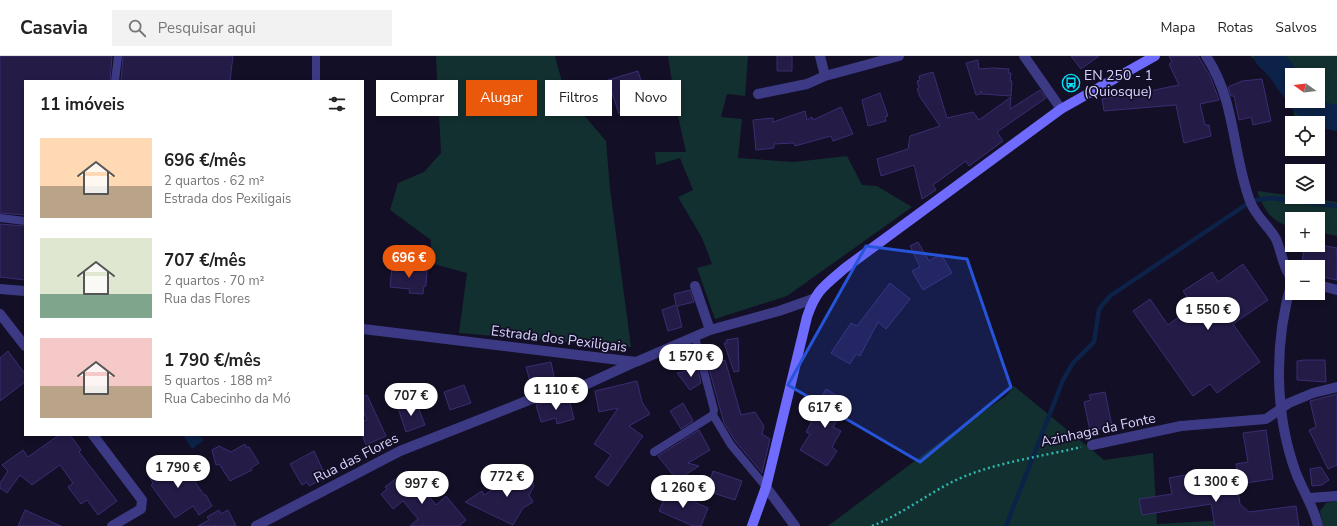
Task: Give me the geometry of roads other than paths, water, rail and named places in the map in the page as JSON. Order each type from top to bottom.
[{"type":"main road","points":[[752,526],[766,487],[807,317],[813,299],[821,288],[845,268],[1061,109],[1155,56]]},
{"type":"street","points":[[820,56],[825,76]]},
{"type":"street","points":[[758,94],[807,84],[825,76],[899,56]]},
{"type":"street","points":[[1024,56],[1061,109]]},
{"type":"street","points":[[1206,56],[1217,73],[1225,97],[1250,200],[1275,238],[1285,264]]},
{"type":"street","points":[[695,286],[710,330]]},
{"type":"street","points":[[1325,287],[1337,290]]},
{"type":"street","points":[[0,289],[24,291]]},
{"type":"street","name":"Estrada dos Pexiligais","points":[[364,329],[636,362],[710,330],[779,311],[813,299]]},
{"type":"street","points":[[1287,300],[1279,360],[1284,423],[1296,473],[1308,498],[1318,526]]},
{"type":"street","points":[[0,314],[24,345]]},
{"type":"street","name":"Rua das Flores","points":[[256,526],[400,451],[530,400],[585,385],[636,362]]},
{"type":"street","name":"Azinhaga da Fonte","points":[[1092,444],[1181,426],[1266,419],[1282,407],[1301,398],[1337,387]]},
{"type":"street","points":[[94,436],[142,500],[141,509],[112,526]]},
{"type":"street","points":[[766,487],[795,526]]},
{"type":"street","points":[[1308,498],[1337,496]]},
{"type":"lane","points":[[115,80],[118,56]]},
{"type":"lane","points":[[316,56],[316,80]]},
{"type":"lane","points":[[0,218],[24,220]]},
{"type":"lane","points":[[695,337],[714,410],[713,414],[731,445],[766,487]]},
{"type":"lane","points":[[654,452],[713,414]]},
{"type":"water","points":[[184,436],[198,436],[204,440],[192,449]]},
{"type":"waterway","points":[[1267,56],[1285,76]]},
{"type":"waterway","points":[[1310,108],[1316,114],[1337,118]]},
{"type":"waterway","points":[[1256,200],[1271,198],[1337,206]]},
{"type":"waterway","points":[[1006,526],[1063,380],[1073,363],[1094,342],[1099,309],[1110,296],[1247,204]]},
{"type":"place","name":"EN 250 - 1 (Quiosque)","points":[[1071,83]]}]
